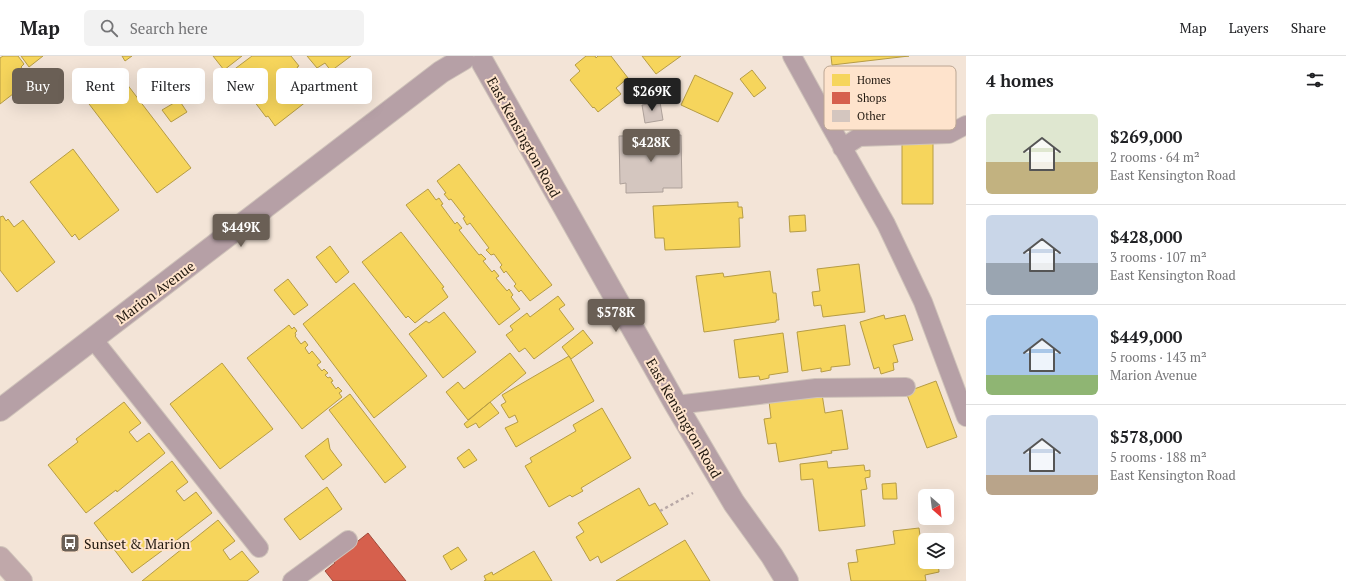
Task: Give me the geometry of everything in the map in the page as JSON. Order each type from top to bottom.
[{"type":"main road","points":[[0,558],[21,581]]},
{"type":"street","name":"Marion Avenue","points":[[0,410],[441,72],[474,58]]},
{"type":"street","name":"East Kensington Road","points":[[474,58],[734,504],[772,556],[787,581]]},
{"type":"lane","points":[[792,56],[824,115]]},
{"type":"lane","points":[[842,148],[859,137],[949,134],[966,125]]},
{"type":"lane","points":[[832,130],[886,224],[924,302],[966,417]]},
{"type":"lane","points":[[93,339],[259,548]]},
{"type":"lane","points":[[676,405],[816,388],[906,386]]},
{"type":"lane","points":[[292,581],[348,540]]},
{"type":"path","points":[[660,512],[693,493]]},
{"type":"building: Homes","points":[[3,56],[18,56],[24,64],[22,68],[12,68],[12,95],[0,104],[0,58]]},
{"type":"building: Homes","points":[[21,56],[43,56],[29,67]]},
{"type":"building: Homes","points":[[122,56],[132,56],[125,61]]},
{"type":"building: Homes","points":[[213,56],[242,56],[227,68],[222,68]]},
{"type":"building: Homes","points":[[252,56],[291,56],[299,66],[298,68],[276,68],[276,104],[303,104],[275,126],[256,104],[268,104],[268,68],[236,68]]},
{"type":"building: Homes","points":[[307,56],[351,56],[335,68],[329,68],[325,63],[317,68]]},
{"type":"building: Homes","points":[[586,56],[595,56],[596,58],[598,56],[611,56],[628,78],[616,88],[621,94],[598,112],[570,80],[580,71],[575,65]]},
{"type":"building: Homes","points":[[642,56],[681,56],[656,74]]},
{"type":"building: Homes","points":[[831,56],[909,56],[832,65]]},
{"type":"building: Homes","points":[[752,70],[766,88],[754,97],[740,79]]},
{"type":"building: Homes","points":[[695,75],[733,93],[718,122],[681,105]]},
{"type":"building: Homes","points":[[129,87],[137,97],[137,104],[142,104],[191,168],[157,193],[89,104],[129,104]]},
{"type":"building: Homes","points":[[172,104],[182,104],[187,112],[171,122],[162,110]]},
{"type":"building: Homes","points":[[902,143],[933,143],[933,204],[902,204]]},
{"type":"building: Homes","points":[[73,149],[119,210],[79,240],[75,234],[72,237],[30,182]]},
{"type":"building: Homes","points":[[459,164],[552,285],[530,301],[521,290],[519,292],[514,286],[516,284],[506,271],[504,273],[500,267],[502,265],[494,254],[491,255],[486,250],[489,248],[470,223],[467,225],[463,218],[465,217],[451,199],[449,200],[444,194],[446,193],[437,181]]},
{"type":"building: Homes","points":[[428,189],[436,200],[439,198],[443,204],[441,205],[455,224],[457,222],[462,228],[459,230],[479,255],[481,254],[486,259],[483,261],[492,272],[494,270],[499,276],[496,278],[507,291],[509,289],[513,295],[511,297],[520,309],[499,325],[406,205]]},
{"type":"building: Homes","points":[[738,202],[738,207],[742,207],[743,218],[739,218],[740,247],[665,250],[664,238],[655,238],[653,206]]},
{"type":"building: Homes","points":[[805,215],[806,231],[790,232],[789,216]]},
{"type":"building: Homes","points":[[3,216],[6,221],[8,219],[14,227],[23,220],[55,262],[17,292],[0,270],[0,217]]},
{"type":"building: Homes","points":[[401,232],[444,287],[442,288],[448,297],[415,323],[408,316],[406,318],[362,262]]},
{"type":"building: Homes","points":[[330,246],[349,272],[336,283],[316,257]]},
{"type":"building: Homes","points":[[859,264],[865,312],[823,317],[821,305],[814,306],[812,292],[820,291],[817,269]]},
{"type":"building: Homes","points":[[770,271],[773,293],[776,293],[779,320],[776,320],[776,322],[704,332],[696,276],[723,273],[724,277]]},
{"type":"building: Homes","points":[[288,279],[308,305],[294,315],[274,290]]},
{"type":"building: Homes","points":[[354,283],[427,376],[374,418],[303,324]]},
{"type":"building: Homes","points":[[558,296],[565,305],[559,309],[574,329],[534,359],[525,348],[519,352],[506,335],[513,330],[510,326],[527,313],[530,317]]},
{"type":"building: Homes","points":[[444,312],[476,352],[443,378],[409,334],[426,321],[429,323]]},
{"type":"building: Homes","points":[[884,315],[885,319],[905,315],[913,340],[893,345],[898,362],[893,363],[894,370],[881,374],[879,367],[874,369],[860,322]]},
{"type":"building: Homes","points":[[289,325],[292,329],[294,327],[297,331],[295,336],[301,344],[305,341],[308,345],[305,348],[309,354],[312,351],[321,362],[317,365],[322,371],[324,369],[328,373],[325,375],[328,378],[330,377],[333,381],[331,382],[336,389],[338,387],[342,391],[339,393],[342,397],[302,429],[247,358]]},
{"type":"building: Homes","points":[[845,325],[850,365],[831,367],[831,370],[821,372],[821,368],[802,371],[797,332]]},
{"type":"building: Homes","points":[[583,330],[593,343],[571,359],[562,347]]},
{"type":"building: Homes","points":[[783,333],[788,372],[769,375],[769,378],[760,380],[759,376],[739,378],[734,340]]},
{"type":"building: Homes","points":[[510,353],[526,373],[468,420],[446,392],[458,382],[464,389]]},
{"type":"building: Homes","points":[[569,356],[594,401],[516,447],[505,428],[518,422],[515,415],[509,418],[501,405],[506,402],[502,395]]},
{"type":"building: Homes","points":[[222,363],[273,429],[220,469],[170,404]]},
{"type":"building: Homes","points":[[936,381],[957,437],[927,448],[906,392]]},
{"type":"building: Homes","points":[[350,394],[406,467],[385,483],[329,410]]},
{"type":"building: Homes","points":[[822,394],[825,413],[842,410],[848,449],[779,462],[776,443],[768,444],[764,419],[771,418],[769,401]]},
{"type":"building: Homes","points":[[124,402],[141,423],[129,432],[137,442],[149,433],[165,453],[117,492],[116,490],[86,513],[48,465],[78,442],[76,439]]},
{"type":"building: Homes","points":[[490,402],[499,413],[479,428],[476,423],[467,428],[464,424]]},
{"type":"building: Homes","points":[[602,408],[631,458],[581,488],[583,491],[572,497],[570,495],[549,507],[525,466],[532,462],[530,458],[576,431],[573,425]]},
{"type":"building: Homes","points":[[328,438],[330,449],[342,465],[323,480],[305,456]]},
{"type":"building: Homes","points":[[469,449],[477,460],[464,468],[457,458]]},
{"type":"building: Homes","points":[[172,461],[188,482],[176,491],[184,501],[196,492],[212,513],[132,573],[94,523]]},
{"type":"building: Homes","points":[[827,461],[828,468],[864,465],[865,471],[870,470],[870,477],[865,478],[867,489],[861,490],[865,526],[819,531],[813,479],[801,480],[800,464]]},
{"type":"building: Homes","points":[[896,483],[897,499],[883,499],[882,484]]},
{"type":"building: Homes","points":[[327,487],[342,509],[300,540],[284,519]]},
{"type":"building: Homes","points":[[639,488],[649,506],[655,503],[668,524],[601,563],[598,556],[590,561],[576,537],[584,532],[578,523]]},
{"type":"building: Homes","points":[[218,520],[235,541],[223,550],[230,560],[242,551],[259,572],[247,581],[142,581]]},
{"type":"building: Homes","points":[[919,528],[918,569],[939,569],[939,572],[925,575],[926,581],[851,581],[848,563],[858,562],[856,550],[895,544],[893,531]]},
{"type":"building: Homes","points":[[685,540],[710,581],[616,581]]},
{"type":"building: Homes","points":[[458,547],[467,560],[451,570],[443,556]]},
{"type":"building: Homes","points":[[534,551],[552,581],[484,581],[486,580],[484,576],[492,572],[493,575]]},
{"type":"building: Shops","points":[[368,533],[406,581],[333,581],[325,571],[335,563],[333,561]]},
{"type":"building: Other","points":[[660,102],[663,120],[645,123],[642,105]]},
{"type":"building: Other","points":[[681,135],[682,188],[663,188],[663,192],[626,193],[626,183],[620,184],[619,136]]},
{"type":"place","name":"Sunset & Marion","points":[[70,543]]}]
